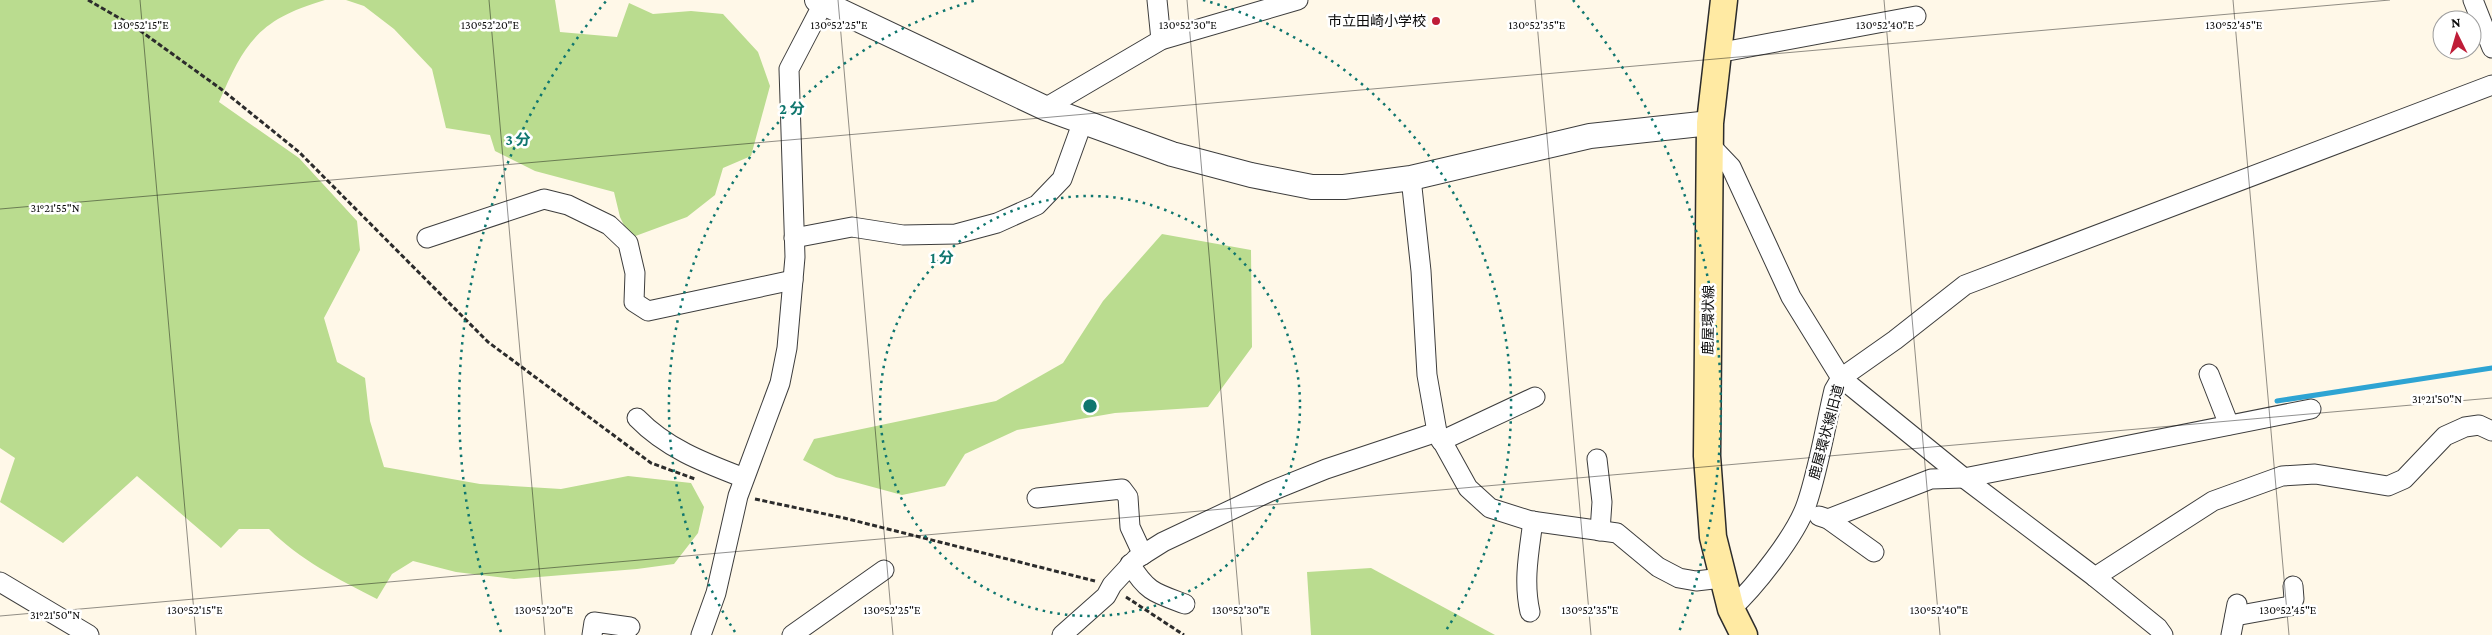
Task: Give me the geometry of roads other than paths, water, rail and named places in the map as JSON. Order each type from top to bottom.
[{"type":"main road","name":"鹿屋環状線","points":[[1724,0],[1710,134],[1707,456],[1712,536],[1731,609],[1744,635]]},
{"type":"street","points":[[1157,0],[1160,40]]},
{"type":"street","points":[[1046,108],[1160,40],[1298,0]]},
{"type":"street","points":[[2473,0],[2492,48]]},
{"type":"street","points":[[701,635],[716,593],[741,487],[780,383],[787,348],[793,280],[794,238],[790,70],[822,1],[1046,108],[1172,154],[1312,187],[1344,187],[1411,178],[1590,136],[1710,134]]},
{"type":"street","points":[[1717,53],[1916,16]]},
{"type":"street","points":[[2163,635],[2158,628],[1964,478],[1841,378],[1895,340],[1965,285],[2492,84]]},
{"type":"street","points":[[794,238],[852,227],[903,235],[956,234],[997,223],[1037,205],[1062,179],[1082,121]]},
{"type":"street","name":"鹿屋環状線旧道","points":[[1710,134],[1731,167],[1791,297],[1841,378],[1834,390],[1804,511],[1796,527],[1752,589],[1731,609]]},
{"type":"street","points":[[1411,178],[1421,272],[1427,374],[1439,436],[1468,488],[1490,508],[1533,521],[1617,533],[1658,567],[1678,578],[1696,581],[1722,578]]},
{"type":"street","points":[[427,238],[544,199],[568,205],[609,225],[628,243],[634,273],[634,302],[648,311],[793,280]]},
{"type":"street","points":[[2209,374],[2229,425]]},
{"type":"street","points":[[1062,635],[1106,596],[1112,585],[1136,560],[1163,542],[1269,492],[1326,468],[1439,436],[1534,397]]},
{"type":"street","points":[[1828,519],[1931,478],[1964,478],[2311,409]]},
{"type":"street","points":[[637,418],[648,430],[684,455],[741,487]]},
{"type":"street","points":[[2094,577],[2213,501],[2282,476],[2315,474],[2388,486],[2404,479],[2445,436],[2465,427],[2479,425],[2492,430]]},
{"type":"street","points":[[1597,459],[1602,502],[1600,531]]},
{"type":"street","points":[[1037,498],[1122,489],[1128,497],[1130,527],[1140,580],[1152,592],[1185,604]]},
{"type":"street","points":[[1804,511],[1828,519],[1874,552]]},
{"type":"street","points":[[1530,612],[1526,595],[1526,572],[1533,521]]},
{"type":"street","points":[[792,635],[884,570]]},
{"type":"street","points":[[0,582],[89,635]]},
{"type":"street","points":[[2231,635],[2236,610],[2290,606],[2294,599],[2293,586]]},
{"type":"street","points":[[592,635],[594,622],[630,626]]},
{"type":"waterway","points":[[2277,401],[2492,368]]},
{"type":"place","name":"市立田崎小学校","points":[[1436,21]]}]
